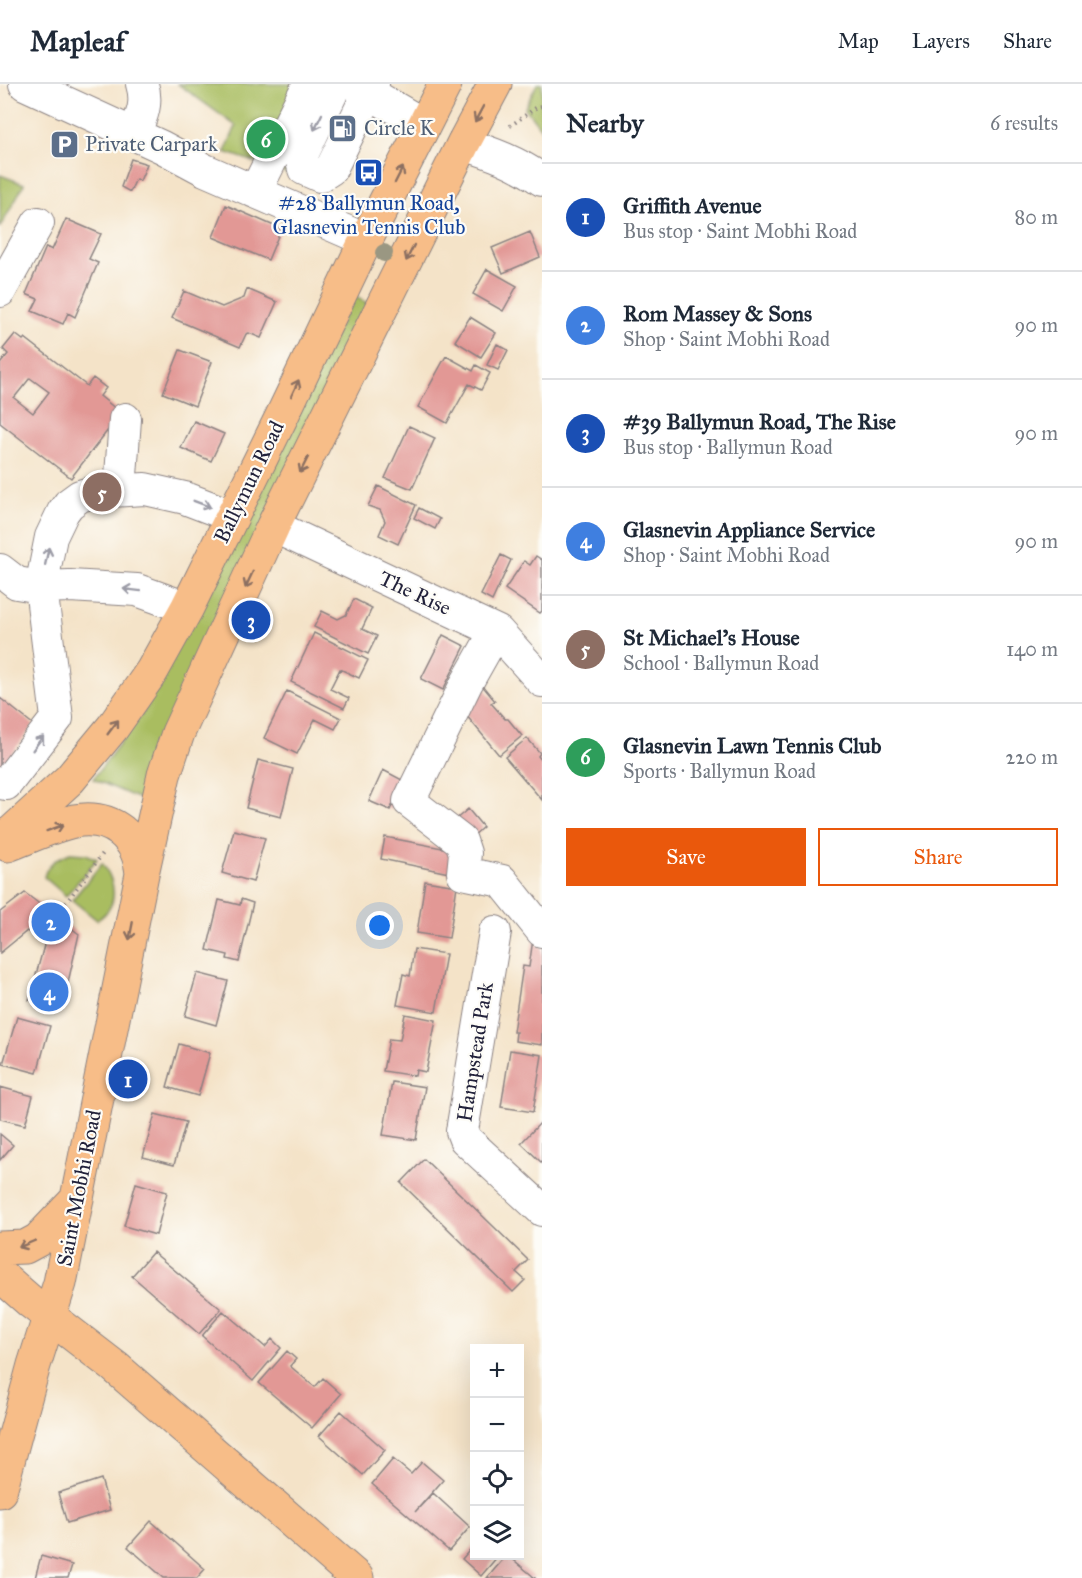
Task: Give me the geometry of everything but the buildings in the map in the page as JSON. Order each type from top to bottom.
[{"type":"main road","name":"Ballymun Road","points":[[0,845],[70,779],[113,728],[152,671],[187,608],[366,240],[445,84]]},
{"type":"main road","name":"Ballymun Road","points":[[164,775],[178,733],[273,526],[495,84]]},
{"type":"main road","points":[[424,124],[463,144]]},
{"type":"main road","name":"Saint Mobhi Road","points":[[0,1491],[34,1365],[60,1283],[164,775]]},
{"type":"main road","points":[[0,845],[75,821],[101,822],[121,831],[132,841],[141,860],[142,874]]},
{"type":"main road","points":[[0,1248],[25,1247],[38,1240],[78,1197]]},
{"type":"main road","points":[[0,1275],[50,1318],[114,1367],[357,1578]]},
{"type":"street","points":[[25,84],[134,134],[205,170],[366,240]]},
{"type":"street","points":[[134,134],[143,113],[146,97],[142,84]]},
{"type":"street","points":[[255,192],[309,84]]},
{"type":"street","points":[[336,84],[301,157],[304,169],[320,176],[331,169],[365,86],[396,110],[424,124]]},
{"type":"street","points":[[463,144],[507,159],[542,180]]},
{"type":"street","points":[[0,291],[38,223]]},
{"type":"street","points":[[120,490],[125,419]]},
{"type":"street","points":[[0,783],[6,784],[57,718],[41,587],[51,537],[63,512],[80,496],[103,491],[145,489],[185,498],[232,516]]},
{"type":"street","name":"The Rise","points":[[273,526],[498,632],[542,681]]},
{"type":"street","points":[[0,570],[17,583],[41,587],[70,586],[137,590],[187,608]]},
{"type":"street","points":[[498,632],[466,684],[410,801],[461,841],[465,853],[463,873],[502,881],[542,931]]},
{"type":"street","name":"Hampstead Park","points":[[495,932],[462,1131],[465,1139],[542,1210]]},
{"type":"path","points":[[510,126],[537,107],[542,106]]},
{"type":"path","points":[[62,908],[106,849]]},
{"type":"green space","points":[[178,84],[326,84],[287,173],[225,152],[236,126]]},
{"type":"green space","points":[[537,84],[542,84],[542,130],[525,108]]},
{"type":"green space","points":[[0,175],[24,184],[0,228]]},
{"type":"green space","points":[[354,296],[369,304],[142,800],[93,779],[146,708]]},
{"type":"green space","points":[[70,853],[86,854],[97,859],[66,896],[44,877],[50,865]]},
{"type":"green space","points":[[102,863],[113,886],[113,893],[109,908],[97,920],[72,900]]},
{"type":"place","name":"Circle K","points":[[343,128]]},
{"type":"place","name":"Glasnevin Lawn Tennis Club","points":[[266,139]]},
{"type":"place","name":"Private Carpark","points":[[64,144]]},
{"type":"place","name":"#28 Ballymun Road, Glasnevin Tennis Club","points":[[369,172]]},
{"type":"place","name":"St Michael's House","points":[[102,492]]},
{"type":"place","name":"#39 Ballymun Road, The Rise","points":[[251,620]]},
{"type":"place","name":"Rom Massey & Sons","points":[[51,922]]},
{"type":"place","name":"Glasnevin Appliance Service","points":[[49,992]]},
{"type":"place","name":"Griffith Avenue","points":[[128,1079]]}]
